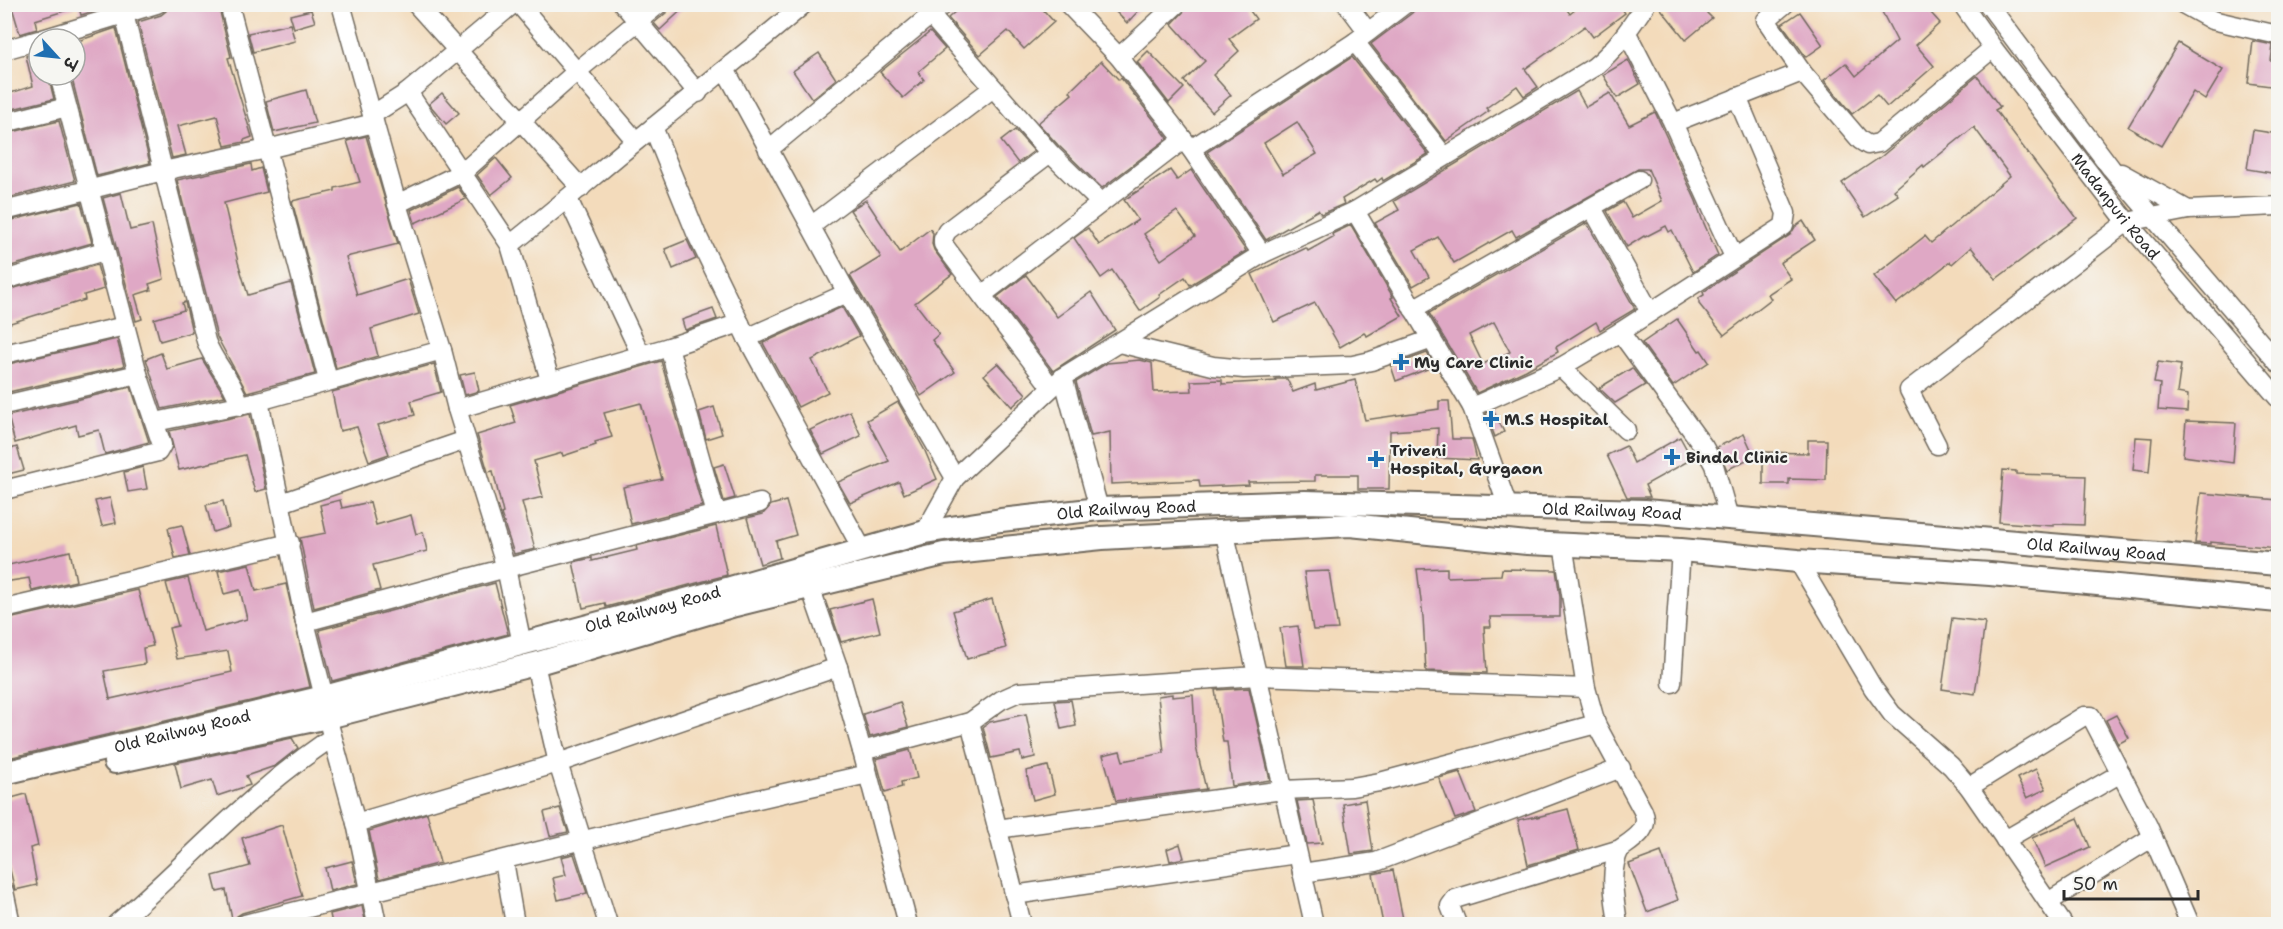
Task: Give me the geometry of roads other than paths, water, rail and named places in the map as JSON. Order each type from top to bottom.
[{"type":"main road","name":"Old Railway Road","points":[[4,785],[328,717],[535,664],[724,608],[806,576],[862,549],[925,532],[1001,520],[1099,509],[1305,502],[1645,511],[2278,564]]},
{"type":"main road","points":[[1518,507],[1527,543]]},
{"type":"main road","name":"Old Railway Road","points":[[4,773],[328,717],[522,644],[730,588],[944,554],[1102,538],[1350,525],[1527,543],[1681,550],[1798,561],[1990,574],[2278,601]]},
{"type":"main road","points":[[1990,574],[1994,540]]},
{"type":"street","points":[[83,27],[157,4]]},
{"type":"street","points":[[229,4],[328,380]]},
{"type":"street","points":[[340,4],[397,204],[442,350],[466,440],[506,567],[522,644]]},
{"type":"street","points":[[416,4],[520,122],[575,194],[641,355]]},
{"type":"street","points":[[4,211],[163,171],[267,149],[373,119],[513,4]]},
{"type":"street","points":[[519,4],[636,141]]},
{"type":"street","points":[[623,4],[698,93]]},
{"type":"street","points":[[397,204],[463,172],[576,72],[659,4]]},
{"type":"street","points":[[510,245],[804,4]]},
{"type":"street","points":[[1068,4],[1119,57],[1187,144],[1262,254]]},
{"type":"street","points":[[1119,57],[1177,4]]},
{"type":"street","points":[[1347,4],[1362,37],[1444,156]]},
{"type":"street","points":[[982,295],[1101,203],[1187,144],[1362,37],[1405,4]]},
{"type":"street","points":[[1785,4],[1766,20],[1802,72],[1860,140],[1874,146],[1993,48]]},
{"type":"street","name":"Madanpuri Road","points":[[1962,4],[1993,48],[2127,222],[2278,398]]},
{"type":"street","name":"Madanpuri Road","points":[[1988,4],[2111,168],[2278,363]]},
{"type":"street","points":[[2182,4],[2212,20],[2278,35]]},
{"type":"street","points":[[925,532],[955,478],[1057,382],[1262,254],[1355,211],[1594,67],[1611,53],[1627,33],[1639,8]]},
{"type":"street","points":[[768,150],[938,10],[993,88],[1050,153],[1101,203]]},
{"type":"street","points":[[124,14],[210,351],[233,385],[240,405]]},
{"type":"street","points":[[1627,33],[1673,123],[1734,257]]},
{"type":"street","points":[[4,50],[27,44]]},
{"type":"street","points":[[726,70],[848,293],[955,478]]},
{"type":"street","points":[[1673,123],[1802,72]]},
{"type":"street","points":[[4,490],[158,452],[161,448],[162,441],[138,374],[104,251],[62,87]]},
{"type":"street","points":[[812,226],[993,88]]},
{"type":"street","points":[[408,92],[510,245],[550,380]]},
{"type":"street","points":[[1472,407],[1561,367],[1620,332],[1781,228],[1786,218],[1737,97]]},
{"type":"street","points":[[4,123],[67,107]]},
{"type":"street","points":[[653,127],[696,233],[743,331],[862,549]]},
{"type":"street","points":[[1050,153],[945,234],[943,239],[944,244],[982,295],[1057,382],[1099,509]]},
{"type":"street","points":[[2111,168],[2188,210]]},
{"type":"street","points":[[1413,309],[1639,180]]},
{"type":"street","points":[[1937,445],[1909,390],[2127,222],[2188,210],[2278,206]]},
{"type":"street","points":[[1592,208],[1650,312]]},
{"type":"street","points":[[1355,211],[1472,407],[1518,507]]},
{"type":"street","points":[[4,279],[104,251]]},
{"type":"street","points":[[457,409],[669,347],[743,331],[848,293]]},
{"type":"street","points":[[4,354],[125,326]]},
{"type":"street","points":[[1620,332],[1704,447],[1714,465],[1729,518]]},
{"type":"street","points":[[1119,343],[1213,366],[1264,369],[1353,365],[1371,361],[1432,339]]},
{"type":"street","points":[[669,347],[716,514]]},
{"type":"street","points":[[155,422],[259,401],[442,350]]},
{"type":"street","points":[[1561,367],[1626,430]]},
{"type":"street","points":[[4,405],[138,374]]},
{"type":"street","points":[[259,401],[305,622],[356,823],[377,924]]},
{"type":"street","points":[[281,503],[466,440]]},
{"type":"street","points":[[305,622],[506,567],[760,503]]},
{"type":"street","points":[[1224,530],[1314,924]]},
{"type":"street","points":[[4,609],[290,543]]},
{"type":"street","points":[[1457,924],[1450,906],[1460,896],[1620,849],[1641,833],[1646,819],[1596,724],[1586,688],[1563,544]]},
{"type":"street","points":[[1672,683],[1681,550]]},
{"type":"street","points":[[1798,561],[1873,688],[1892,714],[1952,766],[1969,787],[2063,924]]},
{"type":"street","points":[[806,576],[838,667],[908,924]]},
{"type":"street","points":[[535,664],[558,763],[608,924]]},
{"type":"street","points":[[356,823],[558,763],[838,667]]},
{"type":"street","points":[[862,751],[970,722],[1000,700],[1019,692],[1257,676],[1586,688]]},
{"type":"street","points":[[1969,787],[2088,715],[2093,719],[2153,837],[2190,924]]},
{"type":"street","points":[[116,924],[146,900],[246,804],[288,768],[328,717]]},
{"type":"street","points":[[970,722],[1022,924]]},
{"type":"street","points":[[997,829],[1283,790],[1352,787],[1380,782],[1596,724]]},
{"type":"street","points":[[1302,873],[1376,862],[1621,768]]},
{"type":"street","points":[[2005,840],[2121,773]]},
{"type":"street","points":[[245,924],[276,920],[370,892],[504,861],[582,839],[868,774]]},
{"type":"street","points":[[2048,902],[2153,837]]},
{"type":"street","points":[[1618,924],[1613,877],[1615,860],[1620,849]]},
{"type":"street","points":[[1014,895],[1297,854]]},
{"type":"street","points":[[504,861],[515,924]]},
{"type":"street","points":[[4,891],[10,924]]},
{"type":"place","name":"My Care Clinic","points":[[1401,362]]},
{"type":"place","name":"M.S Hospital","points":[[1491,419]]},
{"type":"place","name":"Bindal Clinic","points":[[1672,457]]},
{"type":"place","name":"Triveni Hospital, Gurgaon","points":[[1376,459]]}]
